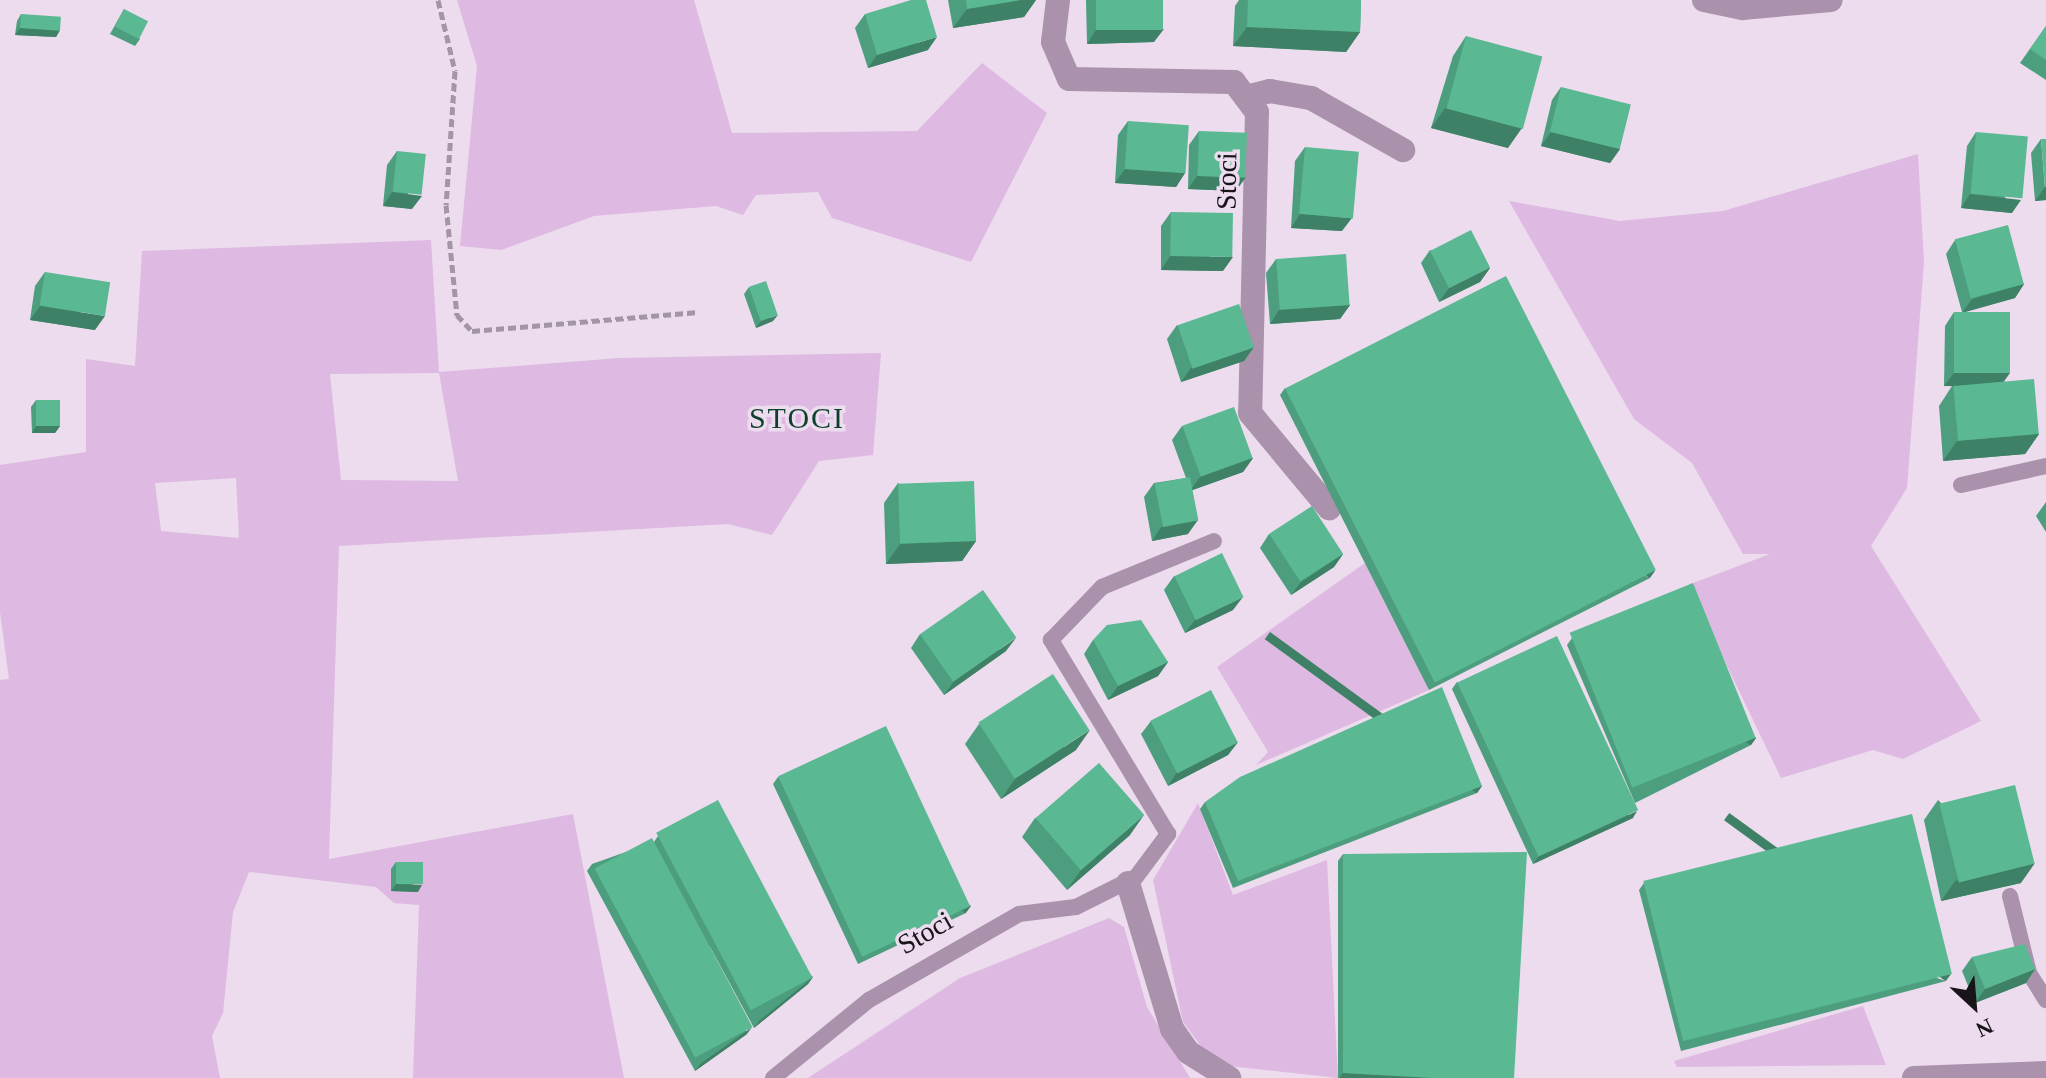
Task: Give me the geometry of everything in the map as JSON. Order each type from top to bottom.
[{"type":"street","points":[[1058,0],[1053,42],[1069,79],[1234,82],[1246,97],[1270,91],[1311,98],[1403,150]]},
{"type":"street","points":[[1704,0],[1742,8],[1831,0]]},
{"type":"street","name":"Stoci","points":[[1246,97],[1257,112],[1258,196],[1250,413],[1329,508]]},
{"type":"street","points":[[1128,883],[1172,1029],[1188,1052],[1229,1078]]},
{"type":"street","points":[[1914,1078],[2046,1073]]},
{"type":"lane","points":[[1961,485],[2046,466]]},
{"type":"lane","name":"Stoci","points":[[773,1078],[869,1000],[1019,914],[1076,907],[1128,883],[1168,834],[1051,640],[1102,587],[1214,541]]},
{"type":"lane","points":[[2010,896],[2029,973],[2046,1000]]},
{"type":"path","points":[[438,0],[455,71],[446,205],[457,315],[472,331],[698,312]]},
{"type":"shaded area","points":[[457,0],[694,0],[732,133],[917,131],[982,63],[1047,113],[971,262],[832,218],[818,192],[756,195],[743,215],[716,206],[594,216],[501,250],[460,246],[477,66]]},
{"type":"shaded area","points":[[1918,154],[1924,262],[1907,488],[1871,546],[1981,721],[1903,759],[1873,750],[1781,778],[1688,585],[1770,554],[1743,554],[1692,463],[1634,419],[1509,201],[1620,221],[1723,211]]},
{"type":"shaded area","points":[[431,240],[439,372],[619,358],[881,353],[873,455],[819,461],[772,535],[728,524],[339,546],[329,859],[573,814],[624,1078],[413,1078],[419,905],[394,903],[376,887],[249,872],[233,912],[223,1013],[212,1036],[220,1078],[0,1078],[0,680],[9,679],[0,612],[0,465],[86,452],[86,359],[135,366],[142,251]],"holes":[[[439,373],[458,481],[341,480],[330,374]],[[236,478],[239,538],[161,531],[155,483]]]},
{"type":"shaded area","points":[[1365,563],[1429,690],[1256,765],[1268,752],[1217,667]]},
{"type":"shaded area","points":[[1198,803],[1233,895],[1327,860],[1338,1078],[1228,1066],[1204,1050],[1183,1022],[1153,880]]},
{"type":"shaded area","points":[[1109,918],[1124,927],[1147,1007],[1190,1078],[808,1078],[960,978]]},
{"type":"shaded area","points":[[1863,1006],[1886,1065],[1677,1067],[1674,1061]]},
{"type":"building","points":[[911,0],[926,0],[937,37],[877,55],[865,14]]},
{"type":"building","points":[[966,0],[1021,0],[967,9]]},
{"type":"building","points":[[1096,0],[1163,0],[1163,30],[1096,30]]},
{"type":"building","points":[[1248,0],[1361,0],[1360,32],[1247,27]]},
{"type":"building","points":[[124,9],[148,21],[139,39],[115,27]]},
{"type":"building","points":[[21,14],[61,17],[60,31],[20,28]]},
{"type":"building","points":[[2046,26],[2046,60],[2030,49]]},
{"type":"building","points":[[1466,36],[1542,56],[1523,129],[1447,108]]},
{"type":"building","points":[[1561,87],[1631,104],[1620,149],[1550,132]]},
{"type":"building","points":[[1128,121],[1189,125],[1186,173],[1125,169]]},
{"type":"building","points":[[1199,131],[1247,133],[1245,178],[1197,176]]},
{"type":"building","points":[[1976,132],[2028,137],[2022,198],[1971,194]]},
{"type":"building","points":[[2041,139],[2046,139],[2046,187],[2045,187]]},
{"type":"building","points":[[1305,147],[1359,152],[1353,218],[1299,214]]},
{"type":"building","points":[[397,151],[426,154],[422,195],[393,192]]},
{"type":"building","points":[[1171,212],[1233,213],[1232,257],[1170,256]]},
{"type":"building","points":[[2008,225],[2024,284],[1971,298],[1955,239]]},
{"type":"building","points":[[1471,230],[1490,267],[1449,288],[1430,251]]},
{"type":"building","points":[[1346,254],[1350,305],[1280,310],[1276,259]]},
{"type":"building","points":[[45,272],[110,282],[105,316],[40,306]]},
{"type":"building","points":[[1506,276],[1656,570],[1435,683],[1285,389]]},
{"type":"building","points":[[766,281],[778,315],[761,321],[749,287]]},
{"type":"building","points":[[1239,304],[1254,347],[1193,369],[1178,325]]},
{"type":"building","points":[[1954,312],[2010,312],[2010,373],[1954,373]]},
{"type":"building","points":[[2034,379],[2039,434],[1958,441],[1953,386]]},
{"type":"building","points":[[36,400],[60,400],[60,426],[36,426]]},
{"type":"building","points":[[1234,407],[1252,458],[1201,477],[1182,426]]},
{"type":"building","points":[[1190,477],[1198,520],[1163,527],[1155,484]]},
{"type":"building","points":[[974,481],[976,541],[900,544],[898,484]]},
{"type":"building","points":[[1312,506],[1343,554],[1300,582],[1269,534]]},
{"type":"building","points":[[1222,553],[1243,597],[1196,620],[1174,576]]},
{"type":"building","points":[[1693,583],[1756,738],[1632,788],[1570,633]]},
{"type":"building","points":[[983,590],[1016,638],[953,682],[920,634]]},
{"type":"building","points":[[1141,620],[1168,662],[1118,686],[1093,640],[1107,625]]},
{"type":"building","points":[[1557,636],[1638,810],[1538,856],[1457,682]]},
{"type":"building","points":[[1053,674],[1089,730],[1015,779],[978,722]]},
{"type":"building","points":[[1442,687],[1482,786],[1238,881],[1205,802],[1240,777]]},
{"type":"building","points":[[1211,690],[1238,743],[1177,773],[1150,721]]},
{"type":"building","points":[[886,726],[970,906],[862,957],[778,776]]},
{"type":"building","points":[[1099,763],[1144,815],[1081,870],[1036,818]]},
{"type":"building","points":[[2015,785],[2035,864],[1959,882],[1939,804]]},
{"type":"building","points":[[718,800],[812,977],[751,1010],[656,833]]},
{"type":"building","points":[[1912,814],[1952,974],[1683,1041],[1643,881]]},
{"type":"building","points":[[652,838],[752,1027],[695,1057],[595,869]]},
{"type":"building","points":[[1527,852],[1514,1078],[1343,1073],[1343,854]]},
{"type":"building","points":[[396,862],[423,862],[423,884],[396,884]]},
{"type":"building","points":[[2025,944],[2035,969],[1985,989],[1972,957]]},
{"type":"district","name":"STOCI","points":[[797,418]]}]
